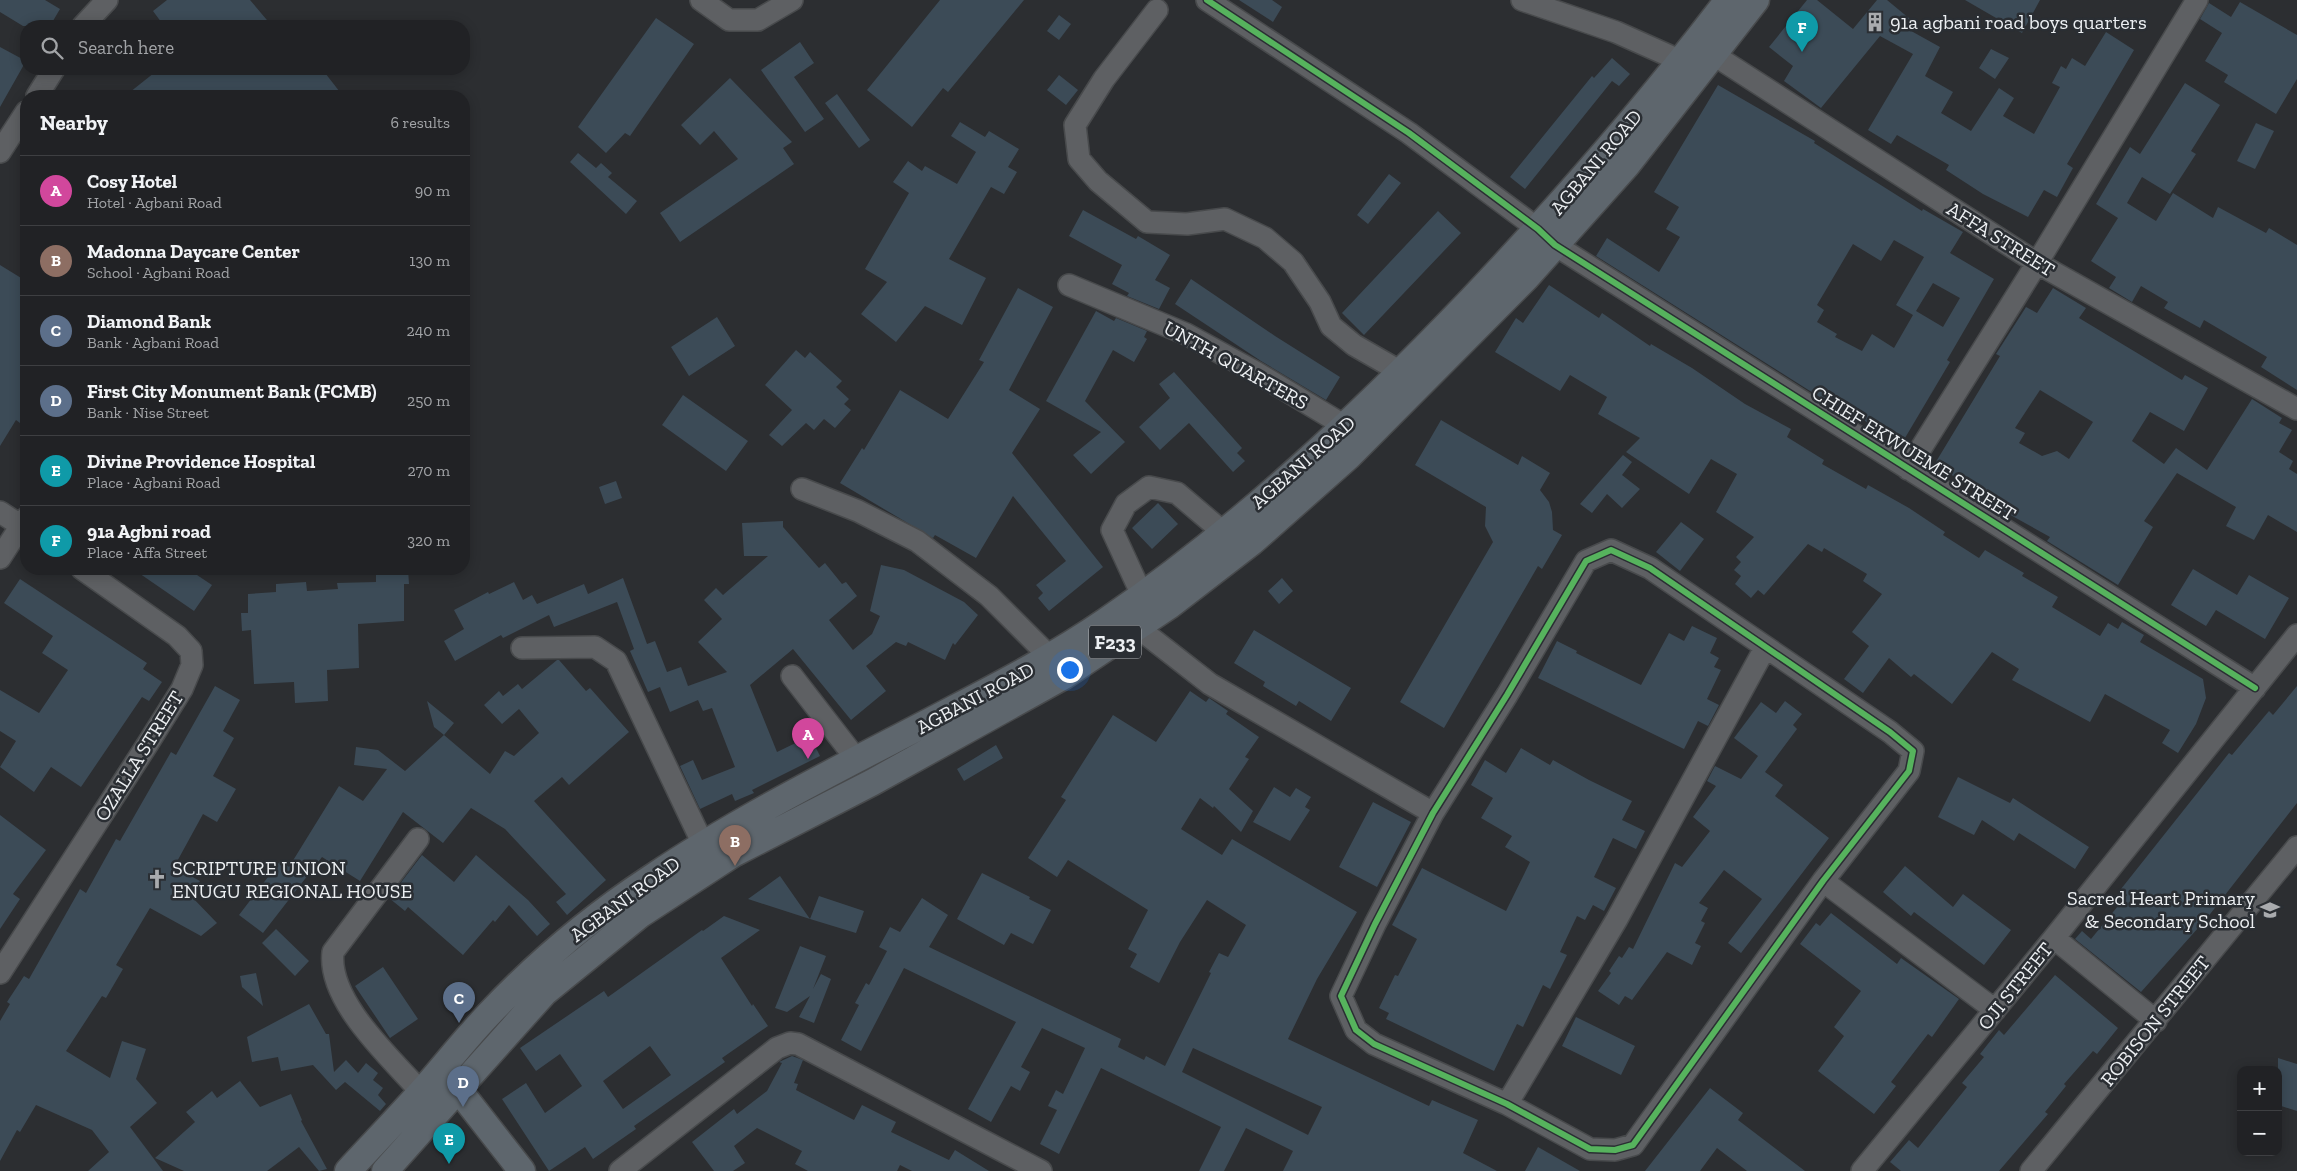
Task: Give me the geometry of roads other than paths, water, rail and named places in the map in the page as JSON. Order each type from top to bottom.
[{"type":"main road","name":"AGBANI ROAD","points":[[348,1171],[421,1092],[450,1078],[544,992],[634,919],[675,890],[733,854],[873,782],[1064,676],[1137,627],[1252,542],[1348,457],[1526,278],[1547,237],[1728,0]]},
{"type":"main road","name":"AGBANI ROAD","points":[[385,1171],[450,1078],[489,1014],[536,968],[583,928],[638,887],[703,844],[856,760],[1050,658],[1142,595],[1223,532],[1345,426],[1401,372],[1627,165],[1756,0]]},
{"type":"main road","points":[[450,1078],[522,1171]]},
{"type":"street","points":[[89,20],[107,0]]},
{"type":"street","points":[[701,0],[729,20],[758,20],[792,0]]},
{"type":"street","name":"CHIEF EKWUEME STREET","points":[[1207,0],[1409,133],[1547,237],[1908,469],[2255,688]]},
{"type":"street","points":[[1522,0],[1616,32],[1681,61]]},
{"type":"street","points":[[1908,469],[2038,263],[2197,0]]},
{"type":"street","points":[[1157,10],[1104,79],[1075,125],[1079,159],[1098,181],[1147,222],[1187,224],[1225,219],[1265,238],[1293,262],[1320,302],[1331,326],[1354,345],[1401,372]]},
{"type":"street","name":"AFFA STREET","points":[[1714,56],[2038,263],[2297,409]]},
{"type":"street","points":[[45,90],[51,75]]},
{"type":"street","points":[[0,152],[20,121]]},
{"type":"street","name":"UNTH QUARTERS","points":[[1069,285],[1186,334],[1257,373],[1345,426]]},
{"type":"street","points":[[1142,595],[1112,530],[1126,504],[1149,487],[1177,493],[1223,532]]},
{"type":"street","points":[[802,489],[858,511],[918,541],[989,596],[1050,658]]},
{"type":"street","points":[[0,512],[20,522]]},
{"type":"street","points":[[0,558],[20,530]]},
{"type":"street","points":[[1611,550],[1650,568],[1766,648],[1890,732],[1913,751],[1909,771],[1823,881],[1633,1145],[1615,1150],[1590,1149],[1508,1104],[1374,1044],[1356,1030],[1341,996],[1375,924],[1433,813],[1507,695],[1586,561],[1611,550]]},
{"type":"street","name":"OZALLA STREET","points":[[0,973],[148,745],[182,688],[192,665],[191,651],[177,636],[91,575]]},
{"type":"street","points":[[1137,627],[1210,684],[1433,813]]},
{"type":"street","name":"OJI STREET","points":[[1862,1171],[2054,938],[2297,635]]},
{"type":"street","points":[[522,648],[595,647],[616,661],[703,844]]},
{"type":"street","points":[[1508,1104],[1617,919],[1766,648]]},
{"type":"street","points":[[792,676],[856,760]]},
{"type":"street","points":[[418,840],[333,952],[332,960],[334,976],[344,997],[360,1022],[421,1092]]},
{"type":"street","name":"ROBISON STREET","points":[[2031,1171],[2297,847]]},
{"type":"street","points":[[1823,881],[1995,1010]]},
{"type":"street","points":[[2054,938],[2156,1021]]},
{"type":"street","points":[[620,1171],[776,1048],[790,1043],[798,1044],[1041,1171]]},
{"type":"place","name":"91a agbani road boys quarters","points":[[1875,22]]},
{"type":"place","name":"91a Agbni road","points":[[1802,52]]},
{"type":"place","name":"Cosy Hotel","points":[[808,759]]},
{"type":"place","name":"Madonna Daycare Center","points":[[735,866]]},
{"type":"place","name":"SCRIPTURE UNION ENUGU REGIONAL HOUSE","points":[[157,879]]},
{"type":"place","name":"Sacred Heart Primary & Secondary School","points":[[2270,910]]},
{"type":"place","name":"Diamond Bank","points":[[459,1023]]},
{"type":"place","name":"First City Monument Bank (FCMB)","points":[[463,1107]]},
{"type":"place","name":"Divine Providence Hospital","points":[[449,1164]]}]
